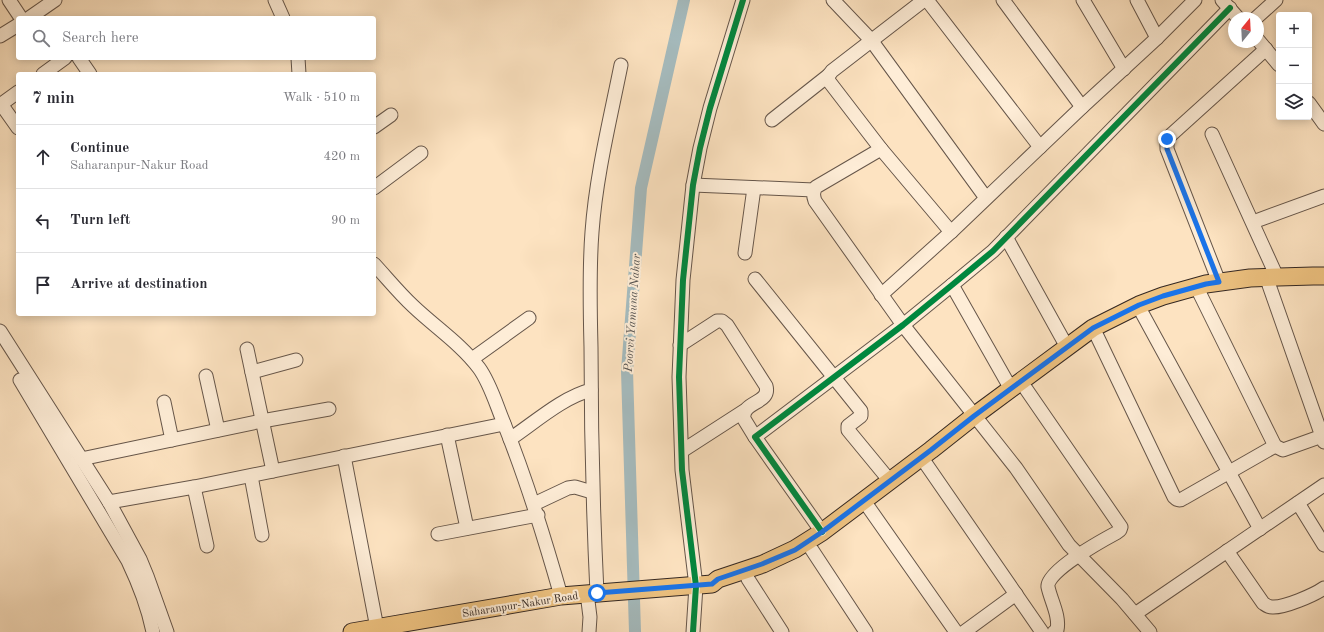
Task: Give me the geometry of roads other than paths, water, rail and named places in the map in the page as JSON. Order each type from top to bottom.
[{"type":"main road","name":"Saharanpur-Nakur Road","points":[[697,586],[762,564],[795,550],[822,532],[1018,389],[1097,336],[1142,313],[1208,292],[1251,286],[1273,281],[1324,276]]},
{"type":"main road","name":"Saharanpur-Nakur Road","points":[[1018,389],[1067,347],[1093,328],[1139,305],[1206,284],[1250,278],[1324,287]]},
{"type":"main road","name":"Saharanpur-Nakur Road","points":[[352,632],[381,629],[561,596],[697,586],[719,586],[748,579],[791,562],[812,550],[926,464],[977,420]]},
{"type":"street","points":[[9,0],[20,16]]},
{"type":"street","points":[[32,16],[56,0]]},
{"type":"street","points":[[275,0],[282,16]]},
{"type":"street","points":[[693,632],[697,586],[682,470],[679,377],[683,280],[693,185],[700,148],[710,108],[743,0]]},
{"type":"street","points":[[833,0],[870,40],[986,198]]},
{"type":"street","points":[[772,120],[870,40],[924,0]]},
{"type":"street","points":[[927,0],[1040,147]]},
{"type":"street","points":[[1003,0],[1082,107]]},
{"type":"street","points":[[1083,0],[1124,69]]},
{"type":"street","points":[[1136,0],[1157,38]]},
{"type":"street","points":[[881,295],[951,232],[1157,38],[1184,5],[1195,0]]},
{"type":"street","points":[[1263,12],[1276,0]]},
{"type":"street","points":[[755,437],[903,325],[978,264],[1230,9]]},
{"type":"street","points":[[0,36],[16,26]]},
{"type":"street","points":[[1264,46],[1276,61]]},
{"type":"street","points":[[1219,282],[1167,149],[1167,139],[1258,48]]},
{"type":"street","points":[[46,72],[62,60]]},
{"type":"street","points":[[80,60],[89,72]]},
{"type":"street","points":[[298,60],[299,72]]},
{"type":"street","points":[[589,632],[590,617],[596,593],[592,492],[590,266],[592,228],[604,152],[621,65]]},
{"type":"street","points":[[829,75],[828,80],[831,85],[881,149],[951,232]]},
{"type":"street","points":[[16,94],[1,105],[16,125]]},
{"type":"street","points":[[1312,107],[1324,124]]},
{"type":"street","points":[[376,126],[392,115]]},
{"type":"street","points":[[1200,294],[1275,446],[1283,450],[1323,439],[1253,222],[1212,134]]},
{"type":"street","points":[[881,149],[820,184],[814,190],[813,196],[815,201],[903,325],[1020,474],[1060,532],[1078,555],[1136,614],[1150,632]]},
{"type":"street","points":[[376,187],[421,153]]},
{"type":"street","points":[[693,185],[814,190]]},
{"type":"street","points":[[744,253],[754,188]]},
{"type":"street","points":[[1253,222],[1324,196]]},
{"type":"street","points":[[1006,237],[1067,347]]},
{"type":"street","points":[[376,266],[412,306],[472,359],[480,370],[504,424],[536,510],[561,596]]},
{"type":"street","points":[[755,279],[835,376],[861,411],[861,416],[848,426],[848,430],[890,481]]},
{"type":"street","points":[[952,285],[1018,389],[1121,527],[1116,533],[1078,555],[1052,576],[1048,586],[1058,622],[1057,630],[1054,632]]},
{"type":"street","points":[[1142,313],[1260,529]]},
{"type":"street","points":[[472,359],[529,318]]},
{"type":"street","points":[[680,345],[717,321],[722,321],[727,325],[766,386],[767,390],[767,394],[764,398],[682,451]]},
{"type":"street","points":[[0,331],[109,502],[147,576],[167,632]]},
{"type":"street","points":[[1097,336],[1174,497],[1177,500],[1180,500],[1229,473],[1275,446]]},
{"type":"street","points":[[0,347],[128,561],[144,597],[153,632]]},
{"type":"street","points":[[247,349],[272,471]]},
{"type":"street","points":[[252,372],[296,360]]},
{"type":"street","points":[[206,376],[218,430]]},
{"type":"street","points":[[510,439],[569,398],[591,390]]},
{"type":"street","points":[[164,402],[172,440]]},
{"type":"street","points":[[81,459],[262,421],[329,409]]},
{"type":"street","points":[[744,411],[744,419],[755,437],[822,532]]},
{"type":"street","points":[[109,502],[251,476],[504,424]]},
{"type":"street","points":[[447,435],[468,528]]},
{"type":"street","points":[[344,456],[381,629]]},
{"type":"street","points":[[926,464],[1042,632]]},
{"type":"street","points":[[251,476],[262,535]]},
{"type":"street","points":[[1136,614],[1324,485]]},
{"type":"street","points":[[194,487],[207,546]]},
{"type":"street","points":[[438,534],[468,528],[536,510],[568,488],[592,492]]},
{"type":"street","points":[[1298,503],[1324,545]]},
{"type":"street","points":[[869,508],[956,632]]},
{"type":"street","points":[[812,550],[866,632]]},
{"type":"street","points":[[1227,551],[1266,606],[1279,607],[1308,597],[1324,588]]},
{"type":"street","points":[[748,579],[782,632]]},
{"type":"street","points":[[964,632],[1016,594]]},
{"type":"waterway","name":"Poorvi Yamuna Nahar","points":[[635,632],[627,371],[641,188],[684,0]]}]
